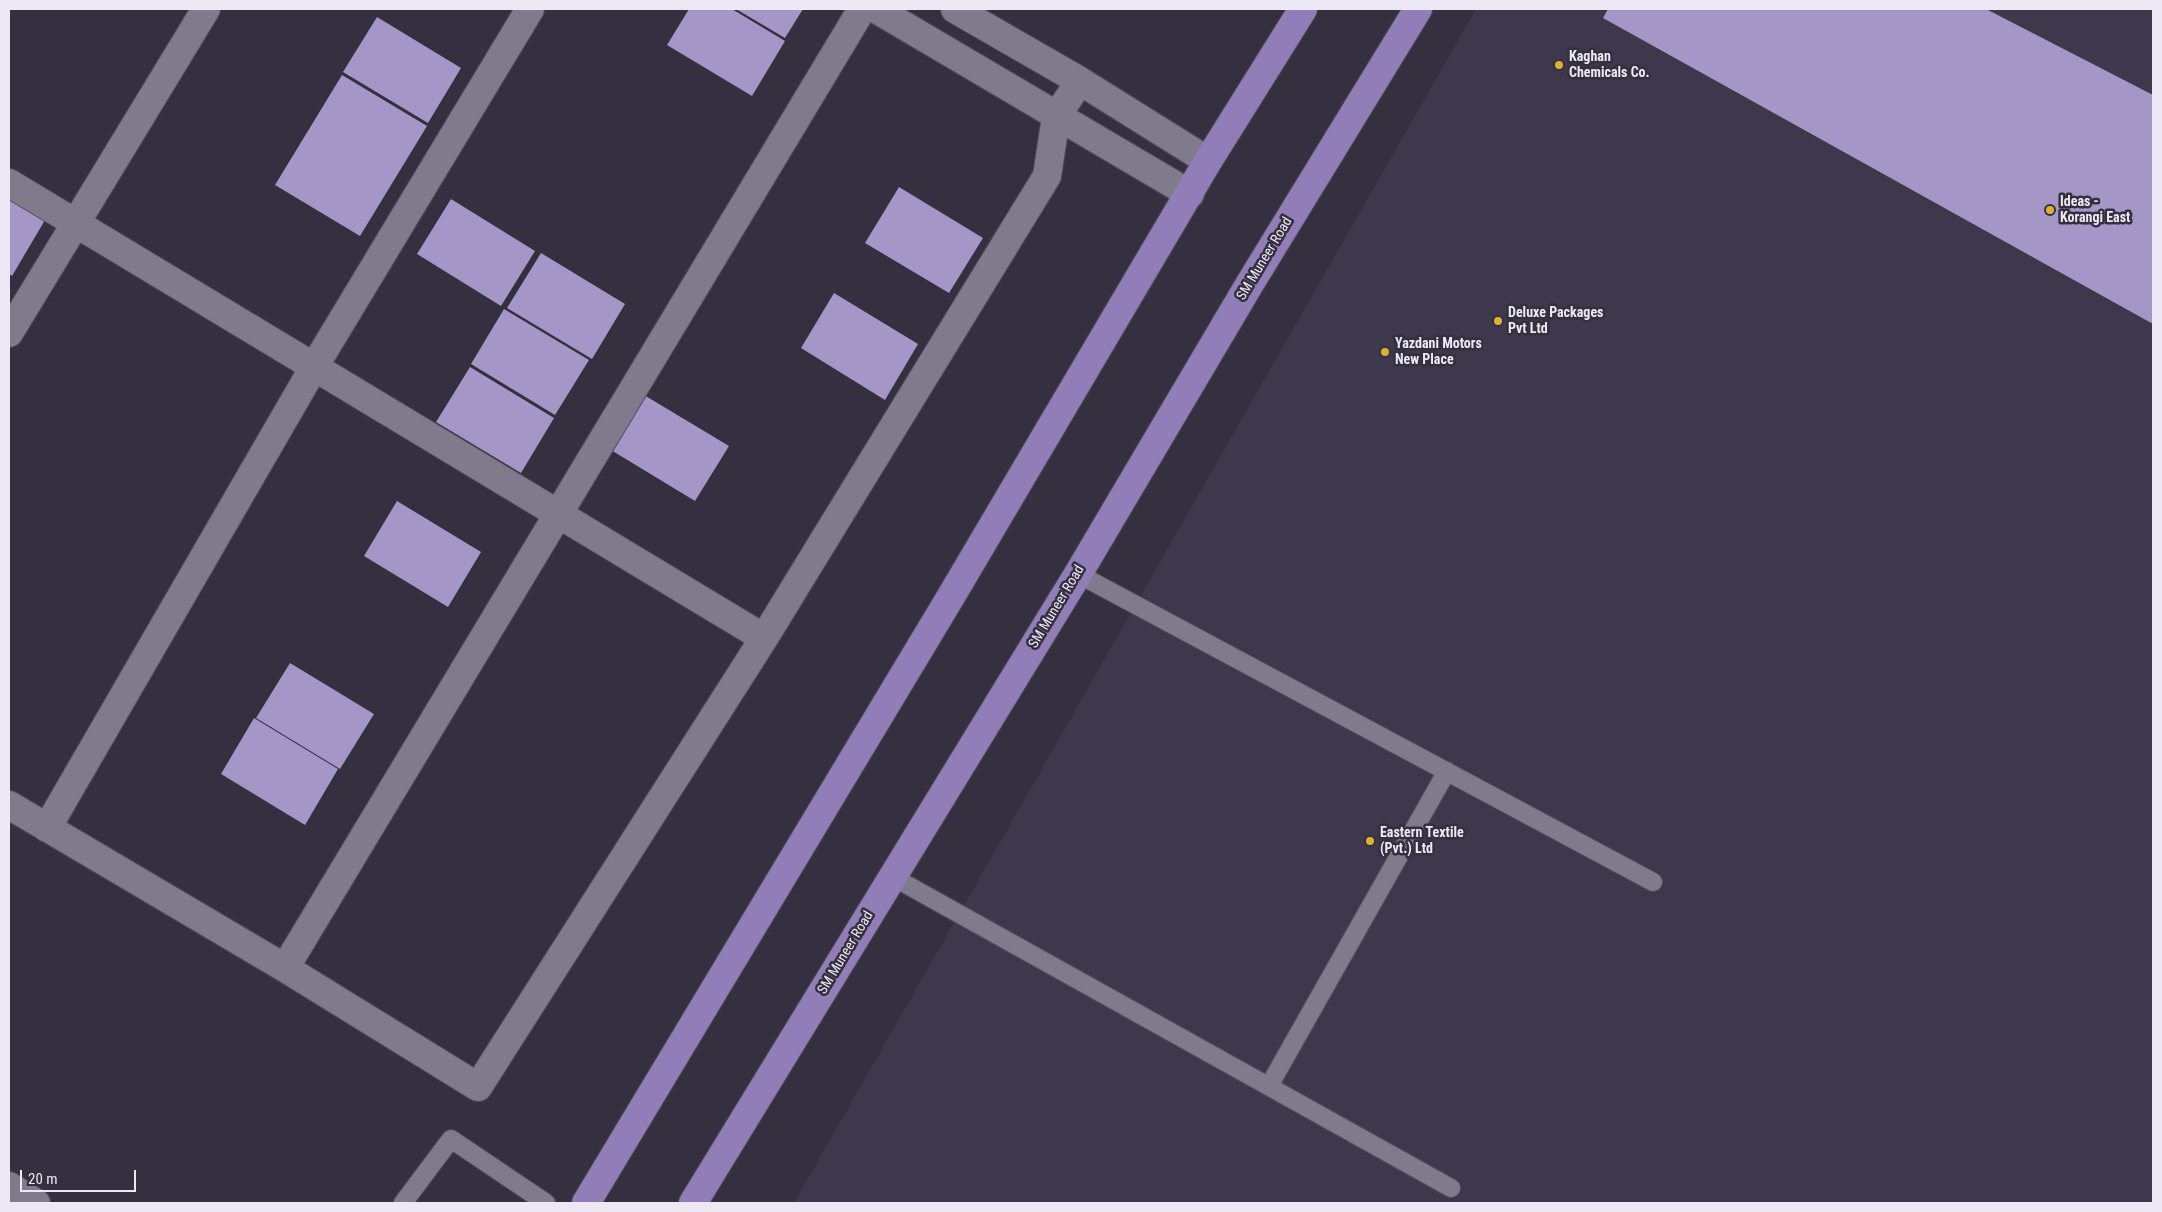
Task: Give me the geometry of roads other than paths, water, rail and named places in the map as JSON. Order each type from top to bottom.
[{"type":"main road","points":[[586,1203],[950,598],[1208,162],[1303,9]]},
{"type":"main road","name":"SM Muneer Road","points":[[693,1203],[1078,574],[1248,285],[1418,9]]},
{"type":"street","points":[[9,333],[206,9]]},
{"type":"street","points":[[47,828],[314,367],[530,9]]},
{"type":"street","points":[[285,968],[862,9]]},
{"type":"street","points":[[876,9],[1056,117],[1190,194]]},
{"type":"street","points":[[956,9],[1080,81],[1208,162]]},
{"type":"street","points":[[9,805],[285,968],[478,1088],[764,638],[1047,176],[1056,117],[1080,81]]},
{"type":"street","points":[[9,183],[764,638]]},
{"type":"street","points":[[9,1186],[36,1203]]},
{"type":"lane","points":[[1078,574],[1653,882]]},
{"type":"lane","points":[[1269,1086],[1446,771]]},
{"type":"lane","points":[[893,877],[1451,1188]]},
{"type":"lane","points":[[403,1203],[451,1139],[546,1203]]},
{"type":"place","name":"Kaghan Chemicals Co.","points":[[1559,65]]},
{"type":"place","name":"Ideas - Korangi East","points":[[2050,210]]},
{"type":"place","name":"Deluxe Packages Pvt Ltd","points":[[1498,321]]},
{"type":"place","name":"Yazdani Motors New Place","points":[[1385,352]]},
{"type":"place","name":"Eastern Textile (Pvt.) Ltd","points":[[1370,841]]}]
